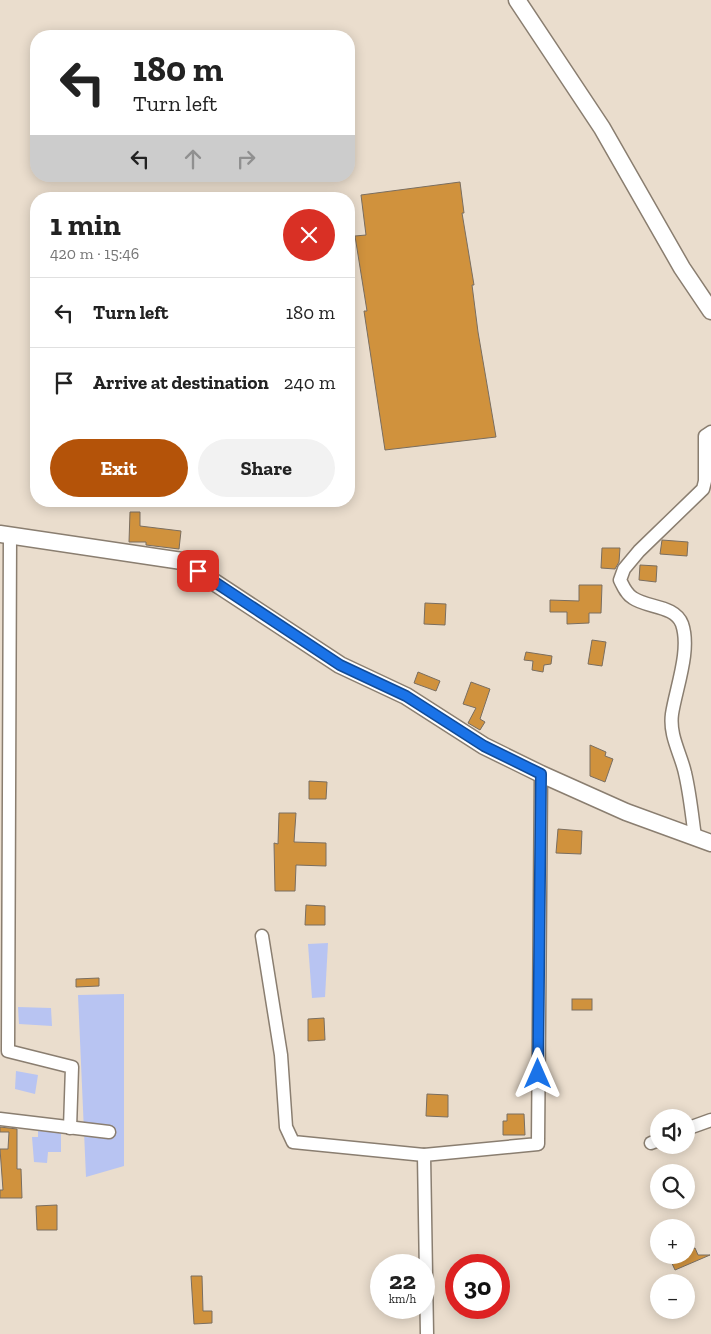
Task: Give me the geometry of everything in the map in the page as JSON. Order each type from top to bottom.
[{"type":"street","points":[[518,0],[602,128],[682,268],[711,311]]},
{"type":"street","points":[[695,837],[690,794],[685,770],[675,747],[672,716],[682,666],[684,644],[682,623],[674,613],[633,598],[620,580],[624,569],[640,551],[703,489],[705,481],[705,436],[711,432]]},
{"type":"street","points":[[70,1128],[72,1067],[8,1051],[5,535],[182,561],[340,665],[406,696],[484,746],[626,812],[711,843]]},
{"type":"street","points":[[262,936],[281,1055],[286,1127],[293,1142],[424,1155],[538,1144],[541,774]]},
{"type":"street","points":[[0,1119],[109,1132]]},
{"type":"street","points":[[695,1126],[711,1120]]},
{"type":"street","points":[[424,1155],[427,1334]]},
{"type":"shaded area","points":[[328,943],[325,997],[312,998],[308,944]]},
{"type":"shaded area","points":[[124,994],[124,1166],[86,1177],[78,995]]},
{"type":"shaded area","points":[[18,1007],[51,1008],[52,1026],[19,1024]]},
{"type":"shaded area","points":[[16,1071],[38,1075],[35,1094],[15,1089]]},
{"type":"shaded area","points":[[38,1131],[61,1132],[61,1152],[48,1152],[47,1163],[34,1162],[32,1137],[38,1137]]},
{"type":"building","points":[[460,182],[464,213],[462,213],[474,285],[472,285],[478,332],[496,437],[385,450],[355,236],[366,235],[361,195]]},
{"type":"building","points":[[130,512],[140,512],[140,526],[181,531],[179,549],[146,545],[146,542],[129,542]]},
{"type":"building","points":[[662,540],[688,542],[687,556],[660,554]]},
{"type":"building","points":[[602,548],[620,548],[619,562],[615,569],[601,568]]},
{"type":"building","points":[[640,565],[657,566],[656,582],[639,580]]},
{"type":"building","points":[[579,585],[602,585],[601,613],[589,613],[589,623],[567,624],[567,612],[550,612],[550,600],[579,601]]},
{"type":"building","points":[[425,603],[446,604],[445,625],[424,624]]},
{"type":"building","points":[[592,640],[606,642],[602,666],[588,664]]},
{"type":"building","points":[[526,652],[552,656],[551,664],[544,665],[543,672],[532,670],[533,661],[524,660]]},
{"type":"building","points":[[418,672],[440,681],[436,691],[414,683]]},
{"type":"building","points":[[471,682],[490,689],[480,719],[485,722],[480,730],[468,723],[476,708],[463,704]]},
{"type":"building","points":[[590,745],[606,752],[605,756],[613,759],[605,782],[590,776]]},
{"type":"building","points":[[309,781],[327,782],[326,799],[309,799]]},
{"type":"building","points":[[279,813],[296,813],[294,842],[326,843],[326,866],[296,865],[295,891],[275,891],[274,843],[278,844]]},
{"type":"building","points":[[558,829],[582,831],[581,854],[556,853]]},
{"type":"building","points":[[306,905],[325,906],[325,925],[305,925]]},
{"type":"building","points":[[99,978],[99,986],[76,987],[76,979]]},
{"type":"building","points":[[572,999],[592,999],[592,1010],[572,1010]]},
{"type":"building","points":[[324,1018],[325,1040],[308,1041],[308,1019]]},
{"type":"building","points":[[427,1094],[448,1095],[448,1117],[426,1116]]},
{"type":"building","points":[[507,1114],[524,1114],[525,1135],[503,1135],[503,1121],[507,1121]]},
{"type":"building","points":[[0,1127],[17,1129],[17,1169],[21,1169],[22,1198],[0,1198],[0,1190],[3,1190],[0,1149],[8,1149],[9,1132],[0,1132]]},
{"type":"building","points":[[57,1205],[57,1230],[37,1230],[36,1206]]},
{"type":"building","points":[[695,1248],[698,1255],[710,1255],[695,1261]]},
{"type":"building","points":[[672,1264],[689,1264],[675,1270]]},
{"type":"building","points":[[191,1276],[202,1276],[203,1311],[212,1311],[212,1323],[194,1324]]},
{"type":"route","points":[[198,571],[340,665],[406,696],[484,746],[541,774],[538,1074]]}]
